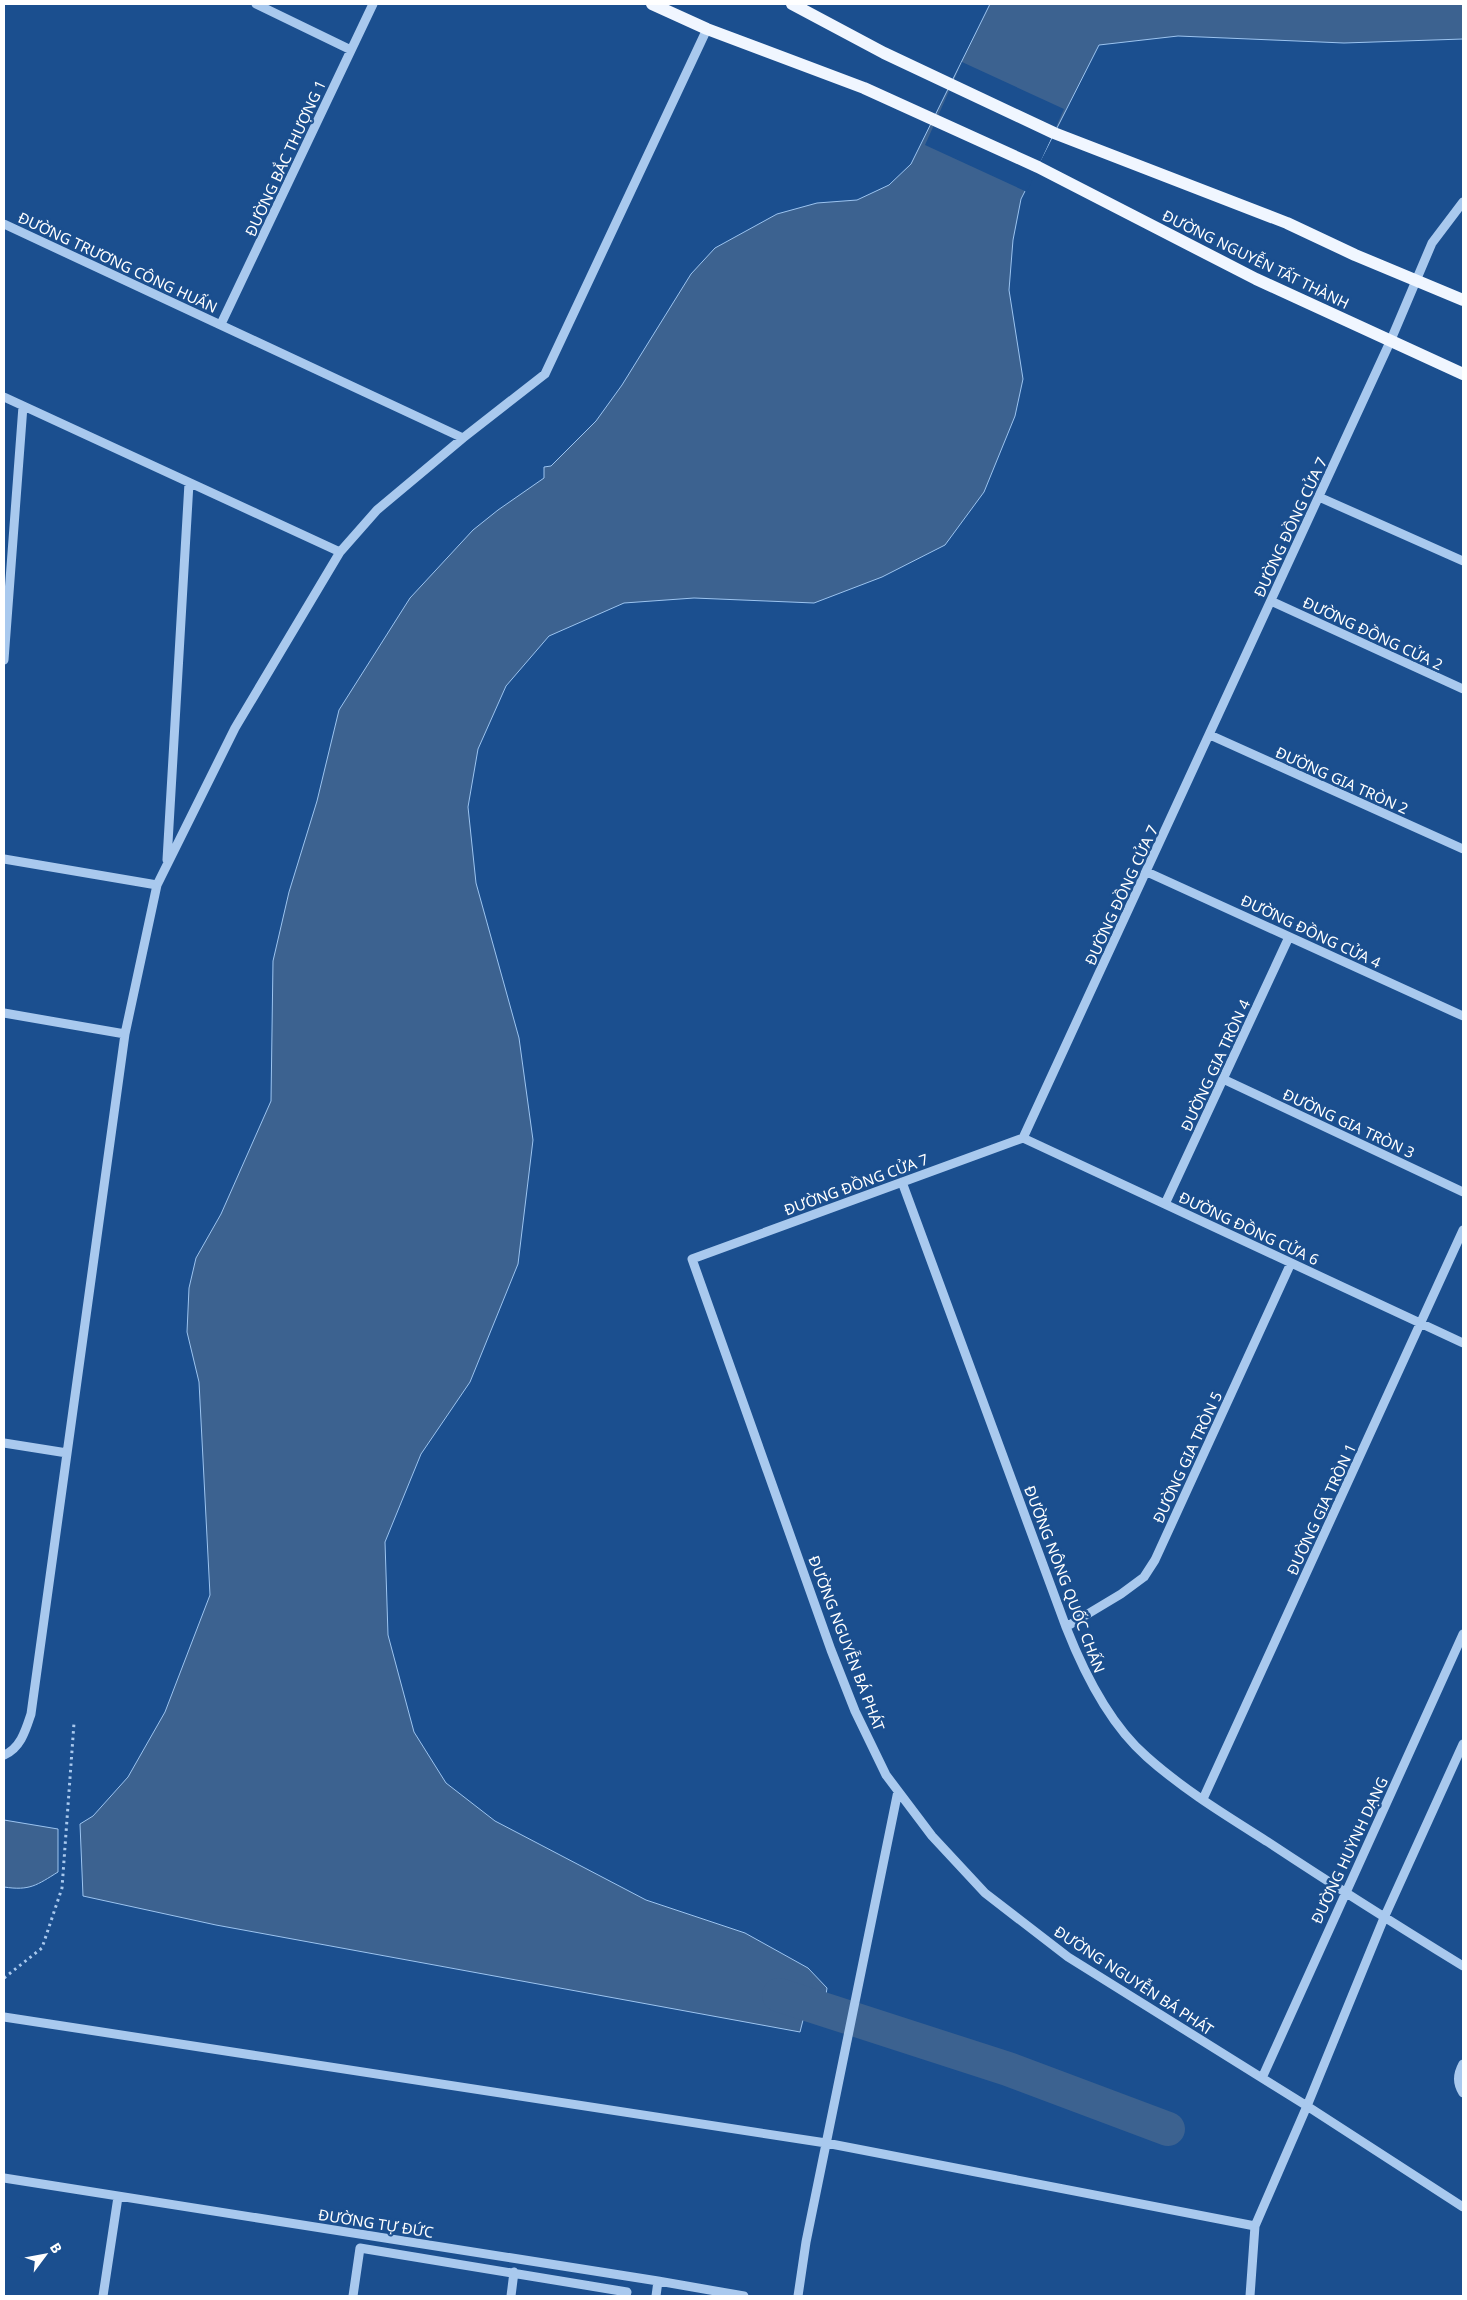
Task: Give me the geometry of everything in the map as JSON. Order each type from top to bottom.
[{"type":"main road","points":[[652,4],[707,29]]},
{"type":"main road","points":[[792,4],[884,53],[1054,132],[1287,223],[1355,255],[1463,300]]},
{"type":"main road","name":"ĐƯỜNG NGUYỄN TẤT THÀNH","points":[[707,29],[864,88],[1038,167],[1256,280],[1463,374]]},
{"type":"street","points":[[256,4],[351,50]]},
{"type":"street","name":"ĐƯỜNG BẮC THƯỢNG 1","points":[[222,324],[373,4]]},
{"type":"street","points":[[4,1755],[23,1738],[31,1714],[125,1034],[157,885],[235,728],[340,552],[377,510],[462,438],[545,374],[707,29]]},
{"type":"street","name":"ĐƯỜNG ĐỒNG CỬA 7","points":[[692,1259],[1023,1138],[1390,342],[1415,279],[1432,243],[1463,202]]},
{"type":"street","name":"ĐƯỜNG TRƯƠNG CÔNG HUẤN","points":[[4,224],[222,324],[462,438]]},
{"type":"street","points":[[4,397],[340,552]]},
{"type":"street","points":[[4,660],[7,562],[23,406]]},
{"type":"street","points":[[166,866],[189,483]]},
{"type":"street","points":[[1319,496],[1463,562]]},
{"type":"street","name":"ĐƯỜNG ĐỒNG CỬA 2","points":[[1271,601],[1463,689]]},
{"type":"street","name":"ĐƯỜNG GIA TRÒN 2","points":[[1210,735],[1463,849]]},
{"type":"street","points":[[4,859],[157,885]]},
{"type":"street","name":"ĐƯỜNG ĐỒNG CỬA 4","points":[[1146,872],[1463,1016]]},
{"type":"street","name":"ĐƯỜNG GIA TRÒN 4","points":[[1165,1204],[1289,937]]},
{"type":"street","points":[[4,1013],[125,1034]]},
{"type":"street","name":"ĐƯỜNG GIA TRÒN 3","points":[[1223,1079],[1463,1192]]},
{"type":"street","name":"ĐƯỜNG ĐỒNG CỬA 6","points":[[1023,1138],[1463,1344]]},
{"type":"street","name":"ĐƯỜNG NÔNG QUỐC CHẤN","points":[[902,1182],[1082,1668],[1112,1716],[1146,1757],[1203,1800],[1384,1918],[1463,1966]]},
{"type":"street","name":"ĐƯỜNG GIA TRÒN 1","points":[[1203,1800],[1463,1230]]},
{"type":"street","name":"ĐƯỜNG NGUYỄN BÁ PHÁT","points":[[692,1259],[835,1658],[859,1719],[886,1775],[932,1836],[985,1893],[1068,1957],[1308,2106],[1463,2207]]},
{"type":"street","name":"ĐƯỜNG GIA TRÒN 5","points":[[1066,1627],[1121,1594],[1144,1576],[1155,1560],[1291,1263]]},
{"type":"street","points":[[4,1443],[68,1453]]},
{"type":"street","name":"ĐƯỜNG HUỲNH DẠNG","points":[[1262,2078],[1463,1634]]},
{"type":"street","points":[[1250,2296],[1256,2226],[1308,2106],[1384,1918],[1463,1744]]},
{"type":"street","points":[[798,2296],[806,2242],[898,1791]]},
{"type":"street","points":[[4,2017],[826,2143],[1256,2226]]},
{"type":"street","points":[[1463,2064],[1459,2072],[1459,2085],[1463,2093]]},
{"type":"street","name":"ĐƯỜNG TỰ ĐỨC","points":[[4,2178],[744,2296]]},
{"type":"street","points":[[103,2296],[118,2197]]},
{"type":"street","points":[[352,2296],[361,2234]]},
{"type":"street","points":[[360,2248],[627,2292],[626,2296]]},
{"type":"street","points":[[511,2296],[514,2272]]},
{"type":"street","points":[[656,2296],[658,2281]]},
{"type":"path","points":[[4,1978],[42,1948],[62,1888],[74,1723]]},
{"type":"water","points":[[990,4],[1463,4],[1463,39],[1344,43],[1178,36],[1099,45],[1021,199],[1013,240],[1009,290],[1023,379],[1015,416],[984,492],[945,545],[882,577],[814,603],[694,598],[624,603],[549,636],[506,686],[478,749],[468,807],[476,883],[519,1038],[533,1140],[518,1264],[470,1382],[421,1454],[385,1542],[388,1635],[414,1732],[446,1783],[495,1821],[646,1900],[745,1933],[808,1968],[827,1988],[823,2015],[803,2020],[800,2032],[216,1925],[83,1896],[80,1824],[93,1816],[128,1777],[165,1712],[210,1595],[199,1382],[187,1332],[189,1288],[196,1258],[221,1214],[271,1101],[273,961],[289,892],[317,801],[339,710],[410,598],[473,530],[544,478],[544,467],[551,466],[596,421],[622,385],[691,274],[715,248],[777,214],[817,203],[857,200],[889,185],[911,164]]},
{"type":"water","points":[[4,1820],[58,1829],[58,1872],[33,1886],[20,1888],[4,1887]]},
{"type":"pier","points":[[962,62],[1064,109],[1027,192],[925,145]]},
{"type":"waterway","points":[[779,1995],[1008,2069],[1168,2129]]}]
